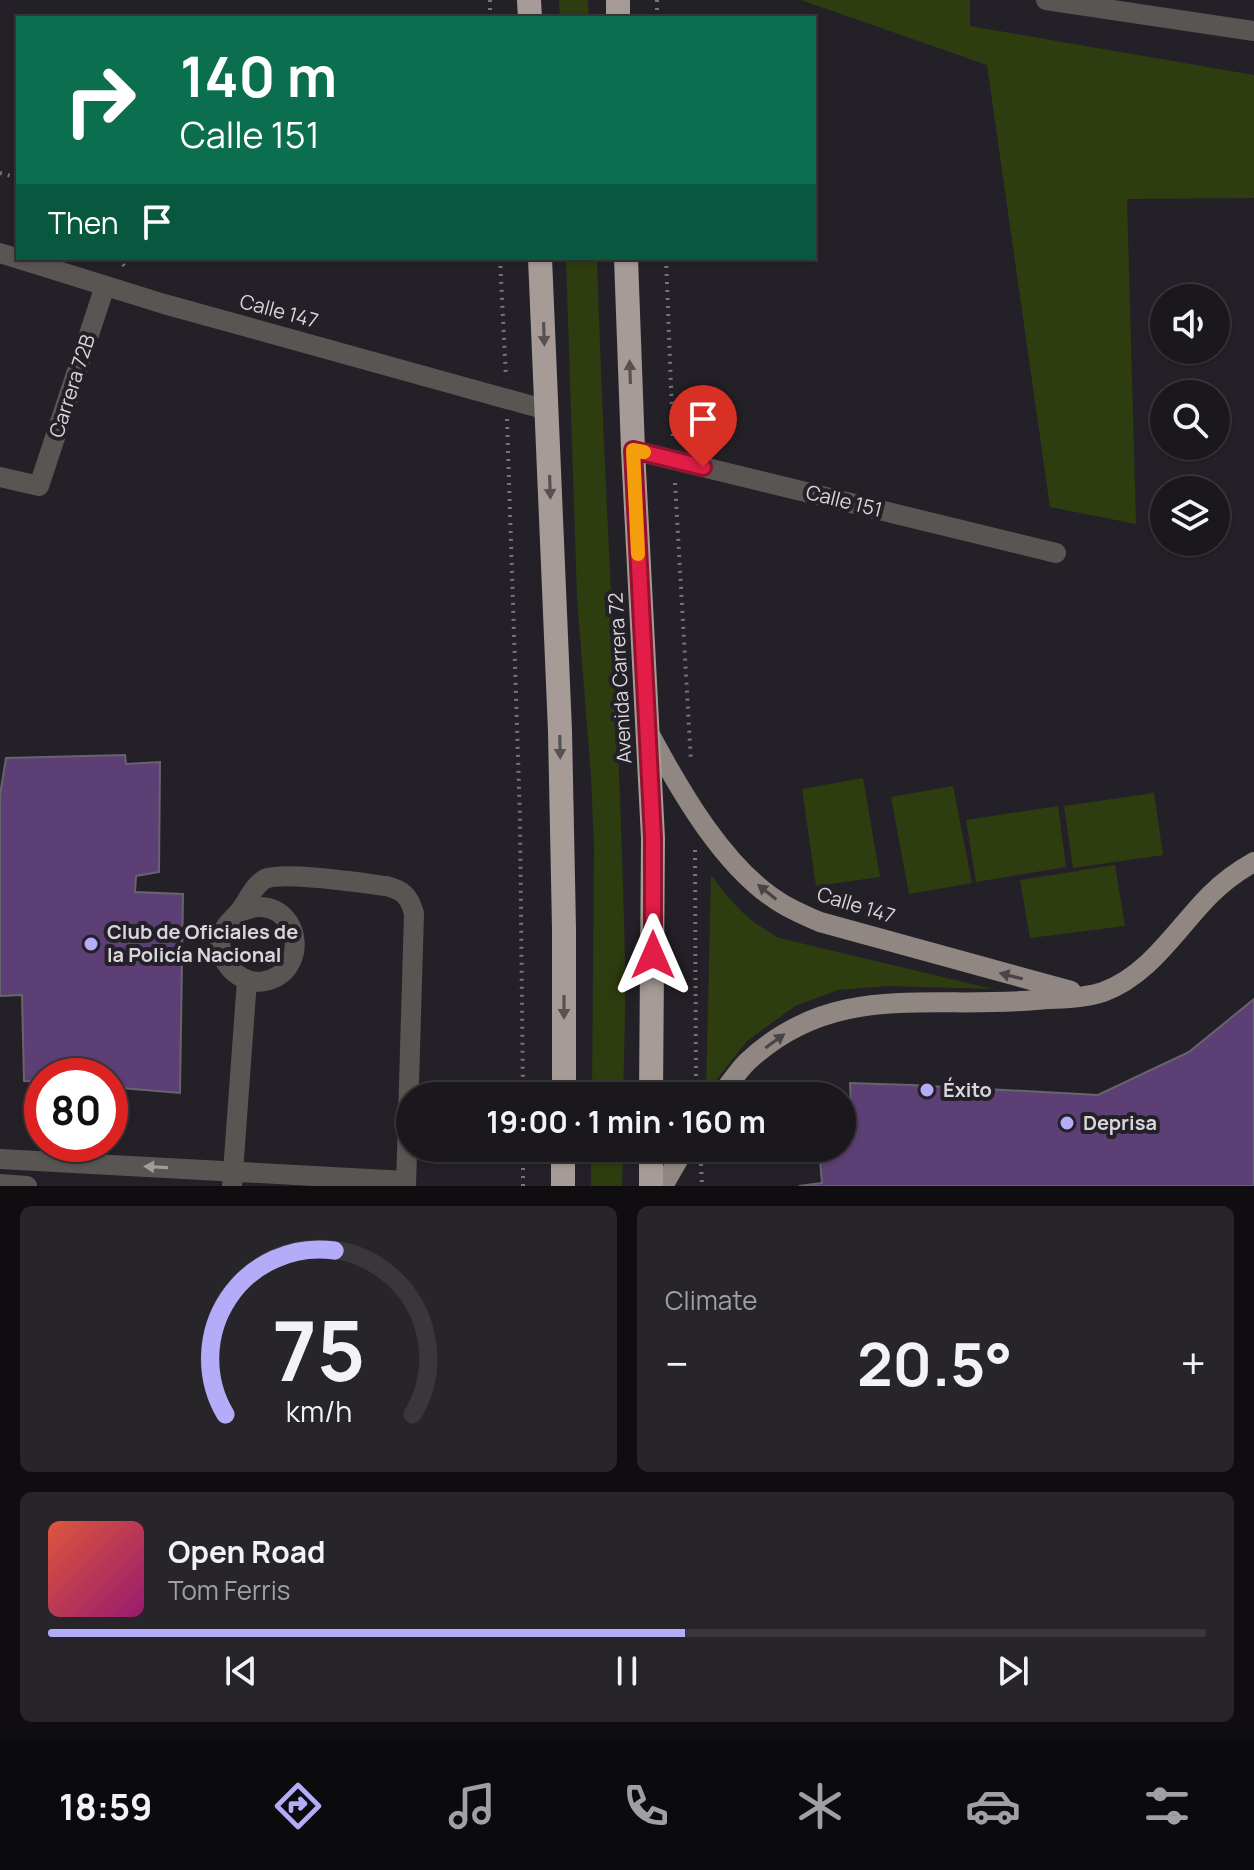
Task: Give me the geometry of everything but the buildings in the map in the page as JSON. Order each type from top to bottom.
[{"type":"highway","points":[[540,260],[560,746],[564,1082]]},
{"type":"highway","name":"Avenida Carrera 72","points":[[626,260],[653,838],[651,1082]]},
{"type":"highway","points":[[563,1162],[563,1186]]},
{"type":"highway","points":[[651,1162],[651,1186]]},
{"type":"main road","name":"Calle 147","points":[[647,729],[681,790],[725,851],[763,891],[784,906],[820,922],[1086,995]]},
{"type":"main road","points":[[731,1082],[745,1064],[777,1038],[802,1023],[831,1012],[891,1003],[1026,1001],[1103,992],[1141,968],[1165,947],[1211,894],[1236,872],[1254,862]]},
{"type":"main road","points":[[663,1186],[677,1162]]},
{"type":"street","points":[[1046,0],[1114,5],[1254,31]]},
{"type":"street","name":"Calle 147","points":[[22,260],[164,304],[547,410]]},
{"type":"street","name":"Carrera 72B","points":[[0,477],[39,486],[105,286]]},
{"type":"street","name":"Calle 151","points":[[633,450],[1056,553]]},
{"type":"street","points":[[0,1159],[233,1179],[406,1184],[414,913],[410,899],[401,890],[386,886],[282,876],[264,880],[253,890],[241,911],[227,923],[221,948],[222,957],[232,972],[247,980],[265,981],[280,975],[292,962],[296,945],[292,926],[278,912],[260,907],[241,911]]},
{"type":"street","points":[[233,1179],[247,980]]},
{"type":"street","points":[[0,1184],[27,1186]]},
{"type":"path","points":[[500,260],[519,773],[523,1082]]},
{"type":"path","points":[[666,260],[691,764]]},
{"type":"path","points":[[695,847],[696,1082]]},
{"type":"path","points":[[523,1162],[523,1186]]},
{"type":"green space","points":[[559,0],[588,0],[589,16],[560,16]]},
{"type":"green space","points":[[801,0],[970,0],[970,26],[1254,75],[1254,198],[1127,199],[1136,524],[1050,507],[987,65]]},
{"type":"green space","points":[[566,260],[597,260],[623,874],[623,1082],[592,1082],[594,848],[577,598]]},
{"type":"green space","points":[[863,778],[880,877],[816,886],[802,789]]},
{"type":"green space","points":[[953,786],[972,883],[909,894],[891,797]]},
{"type":"green space","points":[[1154,793],[1163,855],[1073,868],[1064,806]]},
{"type":"green space","points":[[1058,806],[1066,867],[976,882],[966,820]]},
{"type":"green space","points":[[1115,865],[1125,926],[1030,938],[1020,880]]},
{"type":"green space","points":[[711,875],[741,911],[779,938],[993,989],[888,986],[838,990],[795,1006],[747,1041],[715,1082],[706,1082]]},
{"type":"green space","points":[[591,1162],[623,1162],[622,1186],[591,1186]]},
{"type":"slow traffic","points":[[638,554],[633,450],[644,452]]},
{"type":"place","name":"Club de Oficiales de la Policía Nacional","points":[[91,944]]},
{"type":"place","name":"Éxito","points":[[927,1090]]},
{"type":"place","name":"Deprisa","points":[[1067,1123]]},
{"type":"route","points":[[653,955],[653,838],[633,450],[703,467]]}]
